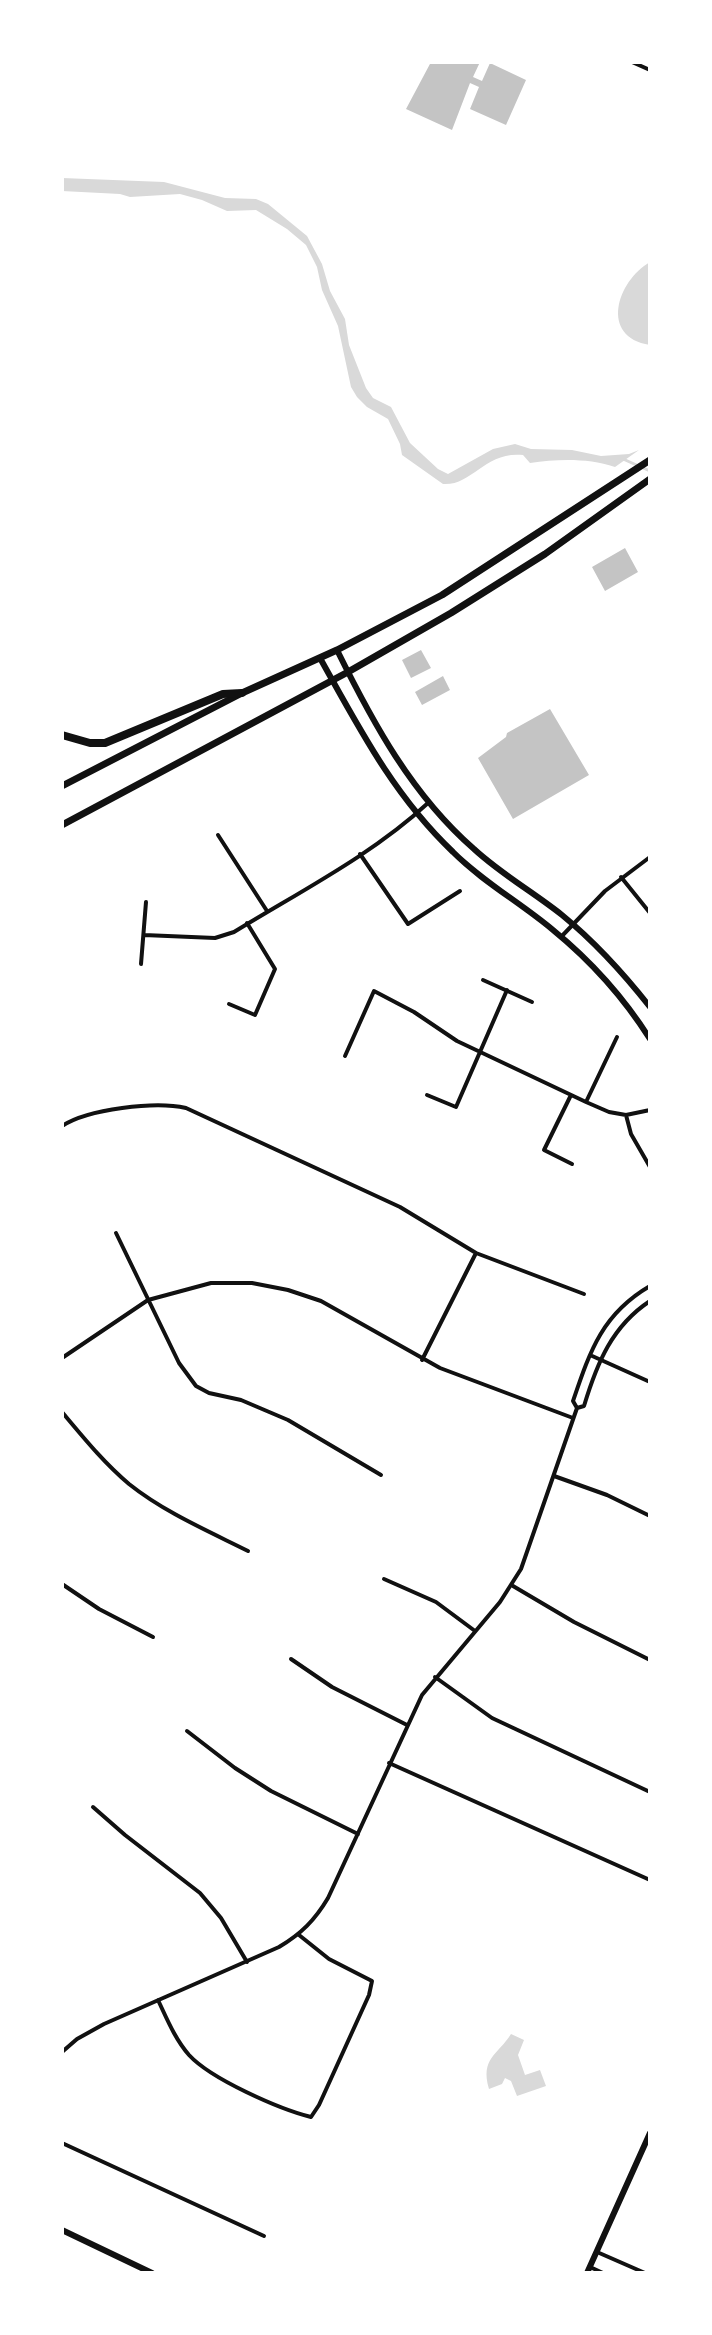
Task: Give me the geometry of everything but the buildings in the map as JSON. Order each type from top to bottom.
[{"type":"highway","points":[[62,735],[90,743],[105,743],[223,694],[242,693]]},
{"type":"main road","points":[[62,786],[442,595],[650,460]]},
{"type":"main road","points":[[62,825],[348,672],[451,613],[545,554],[650,479]]},
{"type":"main road","points":[[337,650],[395,757],[428,803],[474,849],[573,924],[617,967],[650,1007]]},
{"type":"main road","points":[[320,658],[378,763],[416,814],[475,872],[561,937],[611,987],[650,1039]]},
{"type":"main road","points":[[588,2270],[650,2133]]},
{"type":"main road","points":[[62,2230],[152,2273]]},
{"type":"street","points":[[632,62],[650,70]]},
{"type":"street","points":[[144,935],[215,938],[234,932],[360,854],[428,803]]},
{"type":"street","points":[[218,835],[267,911]]},
{"type":"street","points":[[360,854],[408,924],[460,891]]},
{"type":"street","points":[[561,937],[621,877],[650,857]]},
{"type":"street","points":[[621,877],[650,913]]},
{"type":"street","points":[[141,964],[146,902]]},
{"type":"street","points":[[229,1004],[255,1015],[275,969],[247,923]]},
{"type":"street","points":[[483,980],[532,1002]]},
{"type":"street","points":[[427,1095],[456,1107],[507,990]]},
{"type":"street","points":[[345,1056],[374,991],[481,1052],[609,1112],[626,1115],[650,1110]]},
{"type":"street","points":[[586,1102],[617,1037]]},
{"type":"street","points":[[571,1095],[544,1150],[572,1164]]},
{"type":"street","points":[[62,1126],[120,1109],[160,1105],[195,1111],[400,1207],[476,1253],[584,1294]]},
{"type":"street","points":[[626,1115],[631,1134],[650,1167]]},
{"type":"street","points":[[116,1233],[179,1363],[196,1386],[209,1393],[241,1400],[288,1420],[381,1475]]},
{"type":"street","points":[[422,1360],[476,1253]]},
{"type":"street","points":[[62,1358],[148,1300],[211,1283],[265,1285],[300,1293],[332,1306],[422,1360],[573,1418]]},
{"type":"street","points":[[577,1408],[573,1401],[605,1325],[613,1314],[650,1286]]},
{"type":"street","points":[[577,1408],[584,1406],[601,1360],[620,1326],[633,1312],[650,1301]]},
{"type":"street","points":[[590,1355],[650,1382]]},
{"type":"street","points":[[62,2052],[90,2031],[247,1962],[299,1935],[328,1898],[407,1725],[435,1677],[513,1586],[577,1408]]},
{"type":"street","points":[[62,1412],[104,1461],[131,1485],[167,1509],[248,1551]]},
{"type":"street","points":[[554,1476],[607,1495],[650,1516]]},
{"type":"street","points":[[384,1579],[436,1602],[475,1631]]},
{"type":"street","points":[[62,1584],[99,1609],[153,1637]]},
{"type":"street","points":[[513,1586],[574,1622],[650,1660]]},
{"type":"street","points":[[291,1659],[342,1693],[407,1725]]},
{"type":"street","points":[[435,1677],[492,1718],[650,1792]]},
{"type":"street","points":[[187,1731],[271,1791],[358,1834]]},
{"type":"street","points":[[389,1763],[650,1880]]},
{"type":"street","points":[[93,1807],[200,1893],[221,1918],[247,1962]]},
{"type":"street","points":[[158,2000],[181,2045],[201,2066],[220,2078],[311,2117],[363,2009],[372,1981],[320,1953],[299,1935]]},
{"type":"street","points":[[62,2143],[264,2236]]},
{"type":"street","points":[[597,2252],[645,2273]]},
{"type":"street","points":[[588,2270],[603,2273]]},
{"type":"shaded area","points":[[62,178],[164,182],[225,198],[256,199],[268,204],[307,236],[322,264],[330,291],[345,319],[349,345],[366,388],[373,398],[391,407],[410,443],[438,469],[448,474],[493,449],[515,444],[531,449],[572,450],[601,456],[639,450],[615,467],[573,460],[530,463],[523,455],[510,455],[489,463],[462,480],[443,484],[402,455],[388,419],[357,397],[351,387],[338,326],[322,290],[317,267],[306,245],[287,229],[256,210],[227,211],[180,194],[130,197],[62,191]]},
{"type":"shaded area","points":[[650,262],[650,345],[634,340],[624,331],[618,308],[629,282]]},
{"type":"shaded area","points":[[511,2034],[524,2040],[518,2055],[525,2075],[540,2070],[546,2086],[517,2096],[511,2081],[505,2078],[502,2084],[489,2089],[489,2064]]},
{"type":"waterway","points":[[623,459],[650,471]]}]
